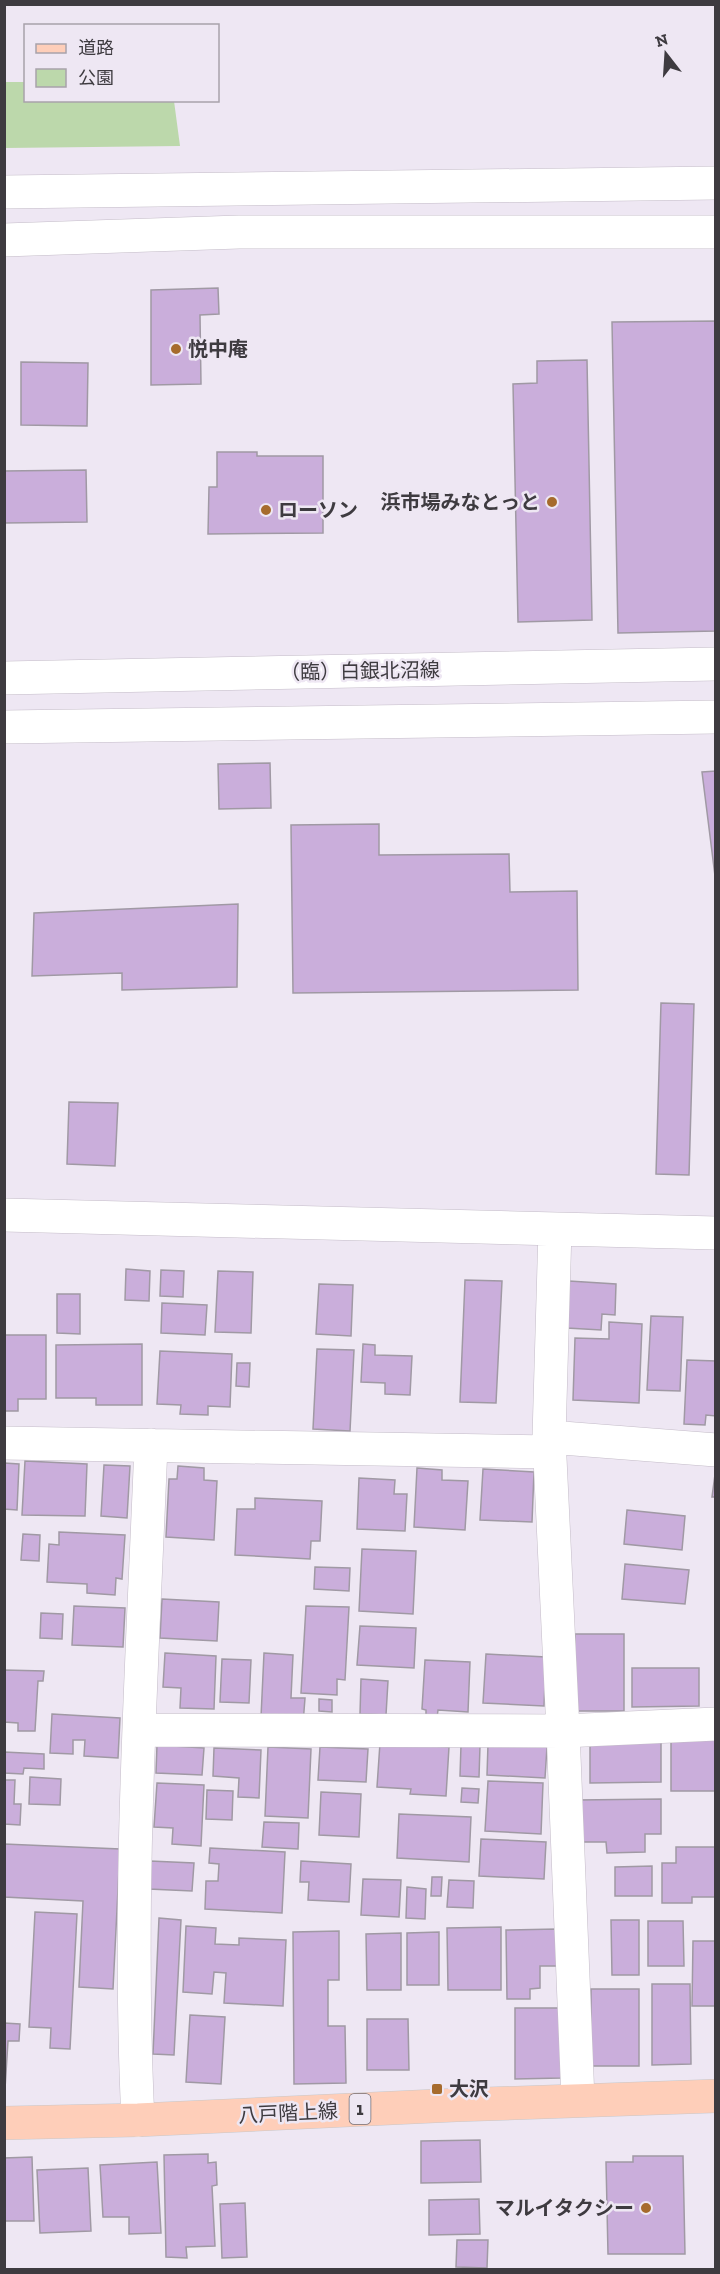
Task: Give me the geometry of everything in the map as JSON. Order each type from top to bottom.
[{"type":"main road","name":"八戸階上線","points":[[4,2123],[138,2120],[716,2096]]},
{"type":"street","points":[[4,192],[716,183]]},
{"type":"street","points":[[4,240],[239,232],[716,232]]},
{"type":"street","name":"（臨）白銀北沼線","points":[[4,678],[716,664]]},
{"type":"street","points":[[4,727],[716,717]]},
{"type":"street","points":[[4,1215],[716,1233]]},
{"type":"street","points":[[555,1229],[549,1445],[578,2100]]},
{"type":"street","points":[[4,1443],[151,1446],[549,1445],[716,1450]]},
{"type":"street","points":[[138,2120],[134,1991],[140,1730],[151,1446]]},
{"type":"street","points":[[140,1730],[563,1731],[716,1724]]},
{"type":"green space","points":[[5,82],[24,82],[24,102],[174,102],[180,146],[5,148]]},
{"type":"building","name":"悦中庵","points":[[218,288],[219,314],[200,315],[201,384],[151,385],[151,290]]},
{"type":"building","points":[[716,321],[716,631],[618,633],[612,322]]},
{"type":"building","name":"浜市場みなとっと","points":[[587,360],[592,620],[518,622],[513,384],[537,383],[537,361]]},
{"type":"building","points":[[21,362],[88,363],[87,426],[21,425]]},
{"type":"building","name":"ローソン","points":[[217,452],[257,452],[257,456],[323,456],[323,533],[208,534],[209,487],[217,487]]},
{"type":"building","points":[[86,470],[87,522],[4,523],[4,471]]},
{"type":"building","points":[[270,763],[271,808],[219,809],[218,764]]},
{"type":"building","points":[[716,771],[716,884],[702,772]]},
{"type":"building","points":[[379,824],[379,855],[509,854],[510,892],[577,891],[578,990],[293,993],[291,825]]},
{"type":"building","points":[[238,904],[237,987],[122,990],[122,973],[32,976],[34,913]]},
{"type":"building","points":[[661,1003],[694,1004],[689,1175],[656,1174]]},
{"type":"building","points":[[69,1102],[118,1103],[115,1166],[67,1164]]},
{"type":"building","points":[[126,1269],[150,1271],[149,1301],[125,1300]]},
{"type":"building","points":[[161,1270],[184,1271],[183,1297],[160,1296]]},
{"type":"building","points":[[218,1271],[253,1272],[251,1333],[215,1332]]},
{"type":"building","points":[[465,1280],[502,1281],[496,1403],[460,1402]]},
{"type":"building","points":[[569,1281],[616,1284],[615,1315],[602,1314],[601,1330],[567,1328]]},
{"type":"building","points":[[319,1284],[353,1285],[351,1336],[316,1334]]},
{"type":"building","points":[[57,1294],[80,1294],[80,1334],[57,1333]]},
{"type":"building","points":[[162,1303],[207,1305],[205,1335],[161,1333]]},
{"type":"building","points":[[651,1316],[683,1317],[680,1391],[647,1390]]},
{"type":"building","points":[[609,1322],[642,1324],[639,1403],[573,1400],[575,1338],[609,1339]]},
{"type":"building","points":[[4,1335],[46,1335],[46,1399],[18,1399],[18,1411],[4,1411]]},
{"type":"building","points":[[142,1344],[142,1405],[96,1405],[96,1398],[56,1398],[56,1345]]},
{"type":"building","points":[[363,1344],[375,1345],[375,1355],[412,1356],[410,1395],[385,1394],[385,1383],[361,1382]]},
{"type":"building","points":[[317,1349],[354,1350],[350,1431],[313,1429]]},
{"type":"building","points":[[160,1351],[232,1354],[230,1407],[208,1406],[208,1415],[180,1414],[181,1405],[157,1404]]},
{"type":"building","points":[[687,1360],[716,1361],[716,1416],[706,1415],[705,1425],[684,1424]]},
{"type":"building","points":[[237,1363],[250,1363],[249,1387],[236,1386]]},
{"type":"building","points":[[25,1461],[87,1464],[85,1516],[22,1515]]},
{"type":"building","points":[[4,1463],[19,1464],[17,1510],[4,1509]]},
{"type":"building","points":[[104,1465],[130,1466],[127,1518],[101,1516]]},
{"type":"building","points":[[178,1466],[204,1468],[204,1480],[217,1481],[214,1540],[166,1537],[169,1479],[177,1479]]},
{"type":"building","points":[[716,1467],[716,1497],[712,1497]]},
{"type":"building","points":[[417,1468],[442,1470],[442,1480],[468,1481],[465,1530],[414,1527]]},
{"type":"building","points":[[483,1469],[534,1472],[532,1522],[480,1520]]},
{"type":"building","points":[[359,1478],[395,1480],[394,1494],[407,1494],[405,1531],[357,1529]]},
{"type":"building","points":[[255,1498],[322,1501],[320,1541],[311,1541],[310,1559],[235,1555],[237,1509],[255,1509]]},
{"type":"building","points":[[627,1510],[685,1516],[682,1550],[624,1544]]},
{"type":"building","points":[[59,1532],[125,1535],[122,1579],[116,1578],[115,1595],[87,1593],[87,1584],[47,1582],[49,1544],[59,1545]]},
{"type":"building","points":[[23,1534],[40,1535],[39,1561],[21,1560]]},
{"type":"building","points":[[362,1549],[416,1551],[413,1614],[359,1611]]},
{"type":"building","points":[[625,1564],[689,1570],[685,1604],[622,1599]]},
{"type":"building","points":[[315,1567],[350,1568],[349,1591],[314,1589]]},
{"type":"building","points":[[162,1599],[219,1602],[217,1641],[160,1638]]},
{"type":"building","points":[[74,1606],[125,1608],[123,1647],[72,1645]]},
{"type":"building","points":[[306,1606],[349,1607],[345,1680],[337,1679],[337,1695],[301,1693]]},
{"type":"building","points":[[41,1613],[63,1614],[62,1639],[40,1638]]},
{"type":"building","points":[[360,1626],[416,1628],[414,1668],[357,1665]]},
{"type":"building","points":[[575,1634],[624,1634],[624,1711],[575,1711]]},
{"type":"building","points":[[165,1653],[216,1656],[214,1709],[180,1708],[181,1688],[163,1687]]},
{"type":"building","points":[[264,1653],[293,1655],[291,1698],[305,1698],[303,1724],[261,1717]]},
{"type":"building","points":[[486,1654],[546,1657],[544,1706],[483,1703]]},
{"type":"building","points":[[222,1659],[251,1660],[249,1703],[220,1702]]},
{"type":"building","points":[[425,1660],[470,1662],[468,1712],[438,1710],[437,1718],[426,1718],[426,1710],[422,1709]]},
{"type":"building","points":[[632,1668],[699,1668],[699,1706],[632,1707]]},
{"type":"building","points":[[4,1670],[44,1671],[43,1681],[38,1681],[35,1731],[18,1731],[18,1723],[4,1722]]},
{"type":"building","points":[[361,1679],[388,1681],[386,1715],[360,1714]]},
{"type":"building","points":[[319,1699],[332,1700],[332,1712],[319,1711]]},
{"type":"building","points":[[52,1714],[120,1718],[118,1758],[84,1756],[85,1740],[73,1740],[73,1754],[50,1753]]},
{"type":"building","points":[[671,1735],[716,1735],[716,1791],[671,1791]]},
{"type":"building","points":[[661,1739],[661,1782],[590,1783],[590,1740]]},
{"type":"building","points":[[380,1743],[449,1747],[446,1796],[410,1794],[411,1789],[377,1787]]},
{"type":"building","points":[[488,1744],[547,1747],[545,1778],[487,1775]]},
{"type":"building","points":[[157,1745],[204,1748],[202,1775],[156,1773]]},
{"type":"building","points":[[461,1745],[480,1746],[479,1777],[460,1776]]},
{"type":"building","points":[[268,1747],[311,1749],[308,1818],[265,1816]]},
{"type":"building","points":[[320,1747],[368,1749],[366,1782],[318,1780]]},
{"type":"building","points":[[214,1748],[261,1750],[259,1798],[238,1797],[239,1778],[213,1776]]},
{"type":"building","points":[[4,1752],[44,1754],[44,1769],[24,1768],[23,1774],[4,1773]]},
{"type":"building","points":[[30,1777],[61,1779],[60,1805],[29,1804]]},
{"type":"building","points":[[4,1780],[15,1780],[14,1804],[21,1804],[20,1825],[4,1824]]},
{"type":"building","points":[[488,1781],[543,1783],[541,1834],[485,1831]]},
{"type":"building","points":[[157,1783],[204,1785],[201,1846],[172,1844],[173,1828],[154,1827]]},
{"type":"building","points":[[462,1788],[479,1789],[478,1803],[461,1802]]},
{"type":"building","points":[[207,1790],[233,1791],[232,1820],[206,1819]]},
{"type":"building","points":[[321,1792],[361,1794],[359,1837],[319,1835]]},
{"type":"building","points":[[661,1799],[661,1834],[645,1834],[645,1852],[607,1853],[606,1842],[578,1842],[577,1800]]},
{"type":"building","points":[[399,1814],[471,1817],[469,1862],[397,1858]]},
{"type":"building","points":[[264,1822],[299,1823],[298,1849],[262,1847]]},
{"type":"building","points":[[481,1839],[546,1842],[544,1879],[479,1876]]},
{"type":"building","points":[[4,1844],[120,1849],[113,1989],[79,1987],[83,1901],[4,1897]]},
{"type":"building","points":[[676,1847],[716,1847],[716,1897],[692,1897],[692,1903],[662,1903],[662,1863],[676,1863]]},
{"type":"building","points":[[210,1848],[285,1852],[282,1913],[205,1909],[206,1881],[218,1881],[219,1864],[209,1863]]},
{"type":"building","points":[[150,1861],[194,1863],[192,1891],[149,1889]]},
{"type":"building","points":[[301,1861],[351,1864],[349,1902],[308,1900],[309,1882],[300,1882]]},
{"type":"building","points":[[652,1866],[652,1896],[615,1896],[615,1867]]},
{"type":"building","points":[[432,1877],[442,1877],[441,1896],[431,1896]]},
{"type":"building","points":[[363,1879],[401,1880],[399,1917],[361,1915]]},
{"type":"building","points":[[449,1880],[474,1881],[473,1908],[447,1907]]},
{"type":"building","points":[[407,1887],[426,1889],[425,1919],[406,1918]]},
{"type":"building","points":[[35,1912],[77,1914],[70,2049],[50,2048],[51,2028],[29,2027]]},
{"type":"building","points":[[159,1918],[181,1920],[174,2055],[153,2054]]},
{"type":"building","points":[[611,1920],[639,1920],[639,1975],[612,1975]]},
{"type":"building","points":[[648,1921],[683,1921],[684,1966],[648,1966]]},
{"type":"building","points":[[186,1926],[216,1928],[215,1944],[239,1945],[239,1938],[286,1940],[283,2006],[224,2003],[226,1973],[214,1972],[212,1994],[183,1992]]},
{"type":"building","points":[[501,1927],[501,1990],[448,1990],[447,1928]]},
{"type":"building","points":[[557,1929],[557,1966],[540,1966],[540,1988],[530,1989],[530,1999],[507,1999],[506,1930]]},
{"type":"building","points":[[339,1931],[339,1980],[328,1980],[328,2026],[345,2026],[346,2083],[294,2084],[293,1932]]},
{"type":"building","points":[[439,1932],[439,1985],[407,1985],[407,1933]]},
{"type":"building","points":[[401,1933],[401,1990],[367,1990],[366,1934]]},
{"type":"building","points":[[693,1941],[716,1941],[716,2006],[692,2006]]},
{"type":"building","points":[[652,1984],[690,1984],[691,2064],[652,2065]]},
{"type":"building","points":[[591,1989],[639,1989],[639,2066],[591,2066]]},
{"type":"building","points":[[515,2008],[560,2008],[561,2078],[515,2079]]},
{"type":"building","points":[[190,2015],[225,2017],[221,2084],[186,2082]]},
{"type":"building","points":[[367,2019],[408,2019],[409,2070],[367,2070]]},
{"type":"building","points":[[4,2023],[20,2024],[19,2041],[8,2041],[5,2089]]},
{"type":"building","points":[[480,2140],[481,2182],[421,2183],[421,2141]]},
{"type":"building","points":[[208,2154],[208,2163],[216,2162],[217,2185],[212,2186],[215,2246],[186,2247],[187,2258],[166,2257],[164,2155]]},
{"type":"building","name":"マルイタクシー","points":[[633,2156],[683,2156],[685,2254],[608,2254],[606,2162],[633,2162]]},
{"type":"building","points":[[32,2157],[34,2221],[4,2221],[4,2158]]},
{"type":"building","points":[[157,2162],[161,2233],[129,2234],[129,2217],[103,2217],[100,2165]]},
{"type":"building","points":[[88,2168],[91,2231],[40,2233],[37,2170]]},
{"type":"building","points":[[479,2199],[480,2234],[429,2235],[429,2200]]},
{"type":"building","points":[[245,2203],[247,2257],[222,2258],[220,2204]]},
{"type":"building","points":[[457,2240],[488,2240],[487,2268],[456,2267]]},
{"type":"place","name":"悦中庵","points":[[176,349]]},
{"type":"place","name":"浜市場みなとっと","points":[[552,502]]},
{"type":"place","name":"ローソン","points":[[266,510]]},
{"type":"place","name":"大沢","points":[[437,2089]]},
{"type":"place","name":"マルイタクシー","points":[[646,2208]]}]
